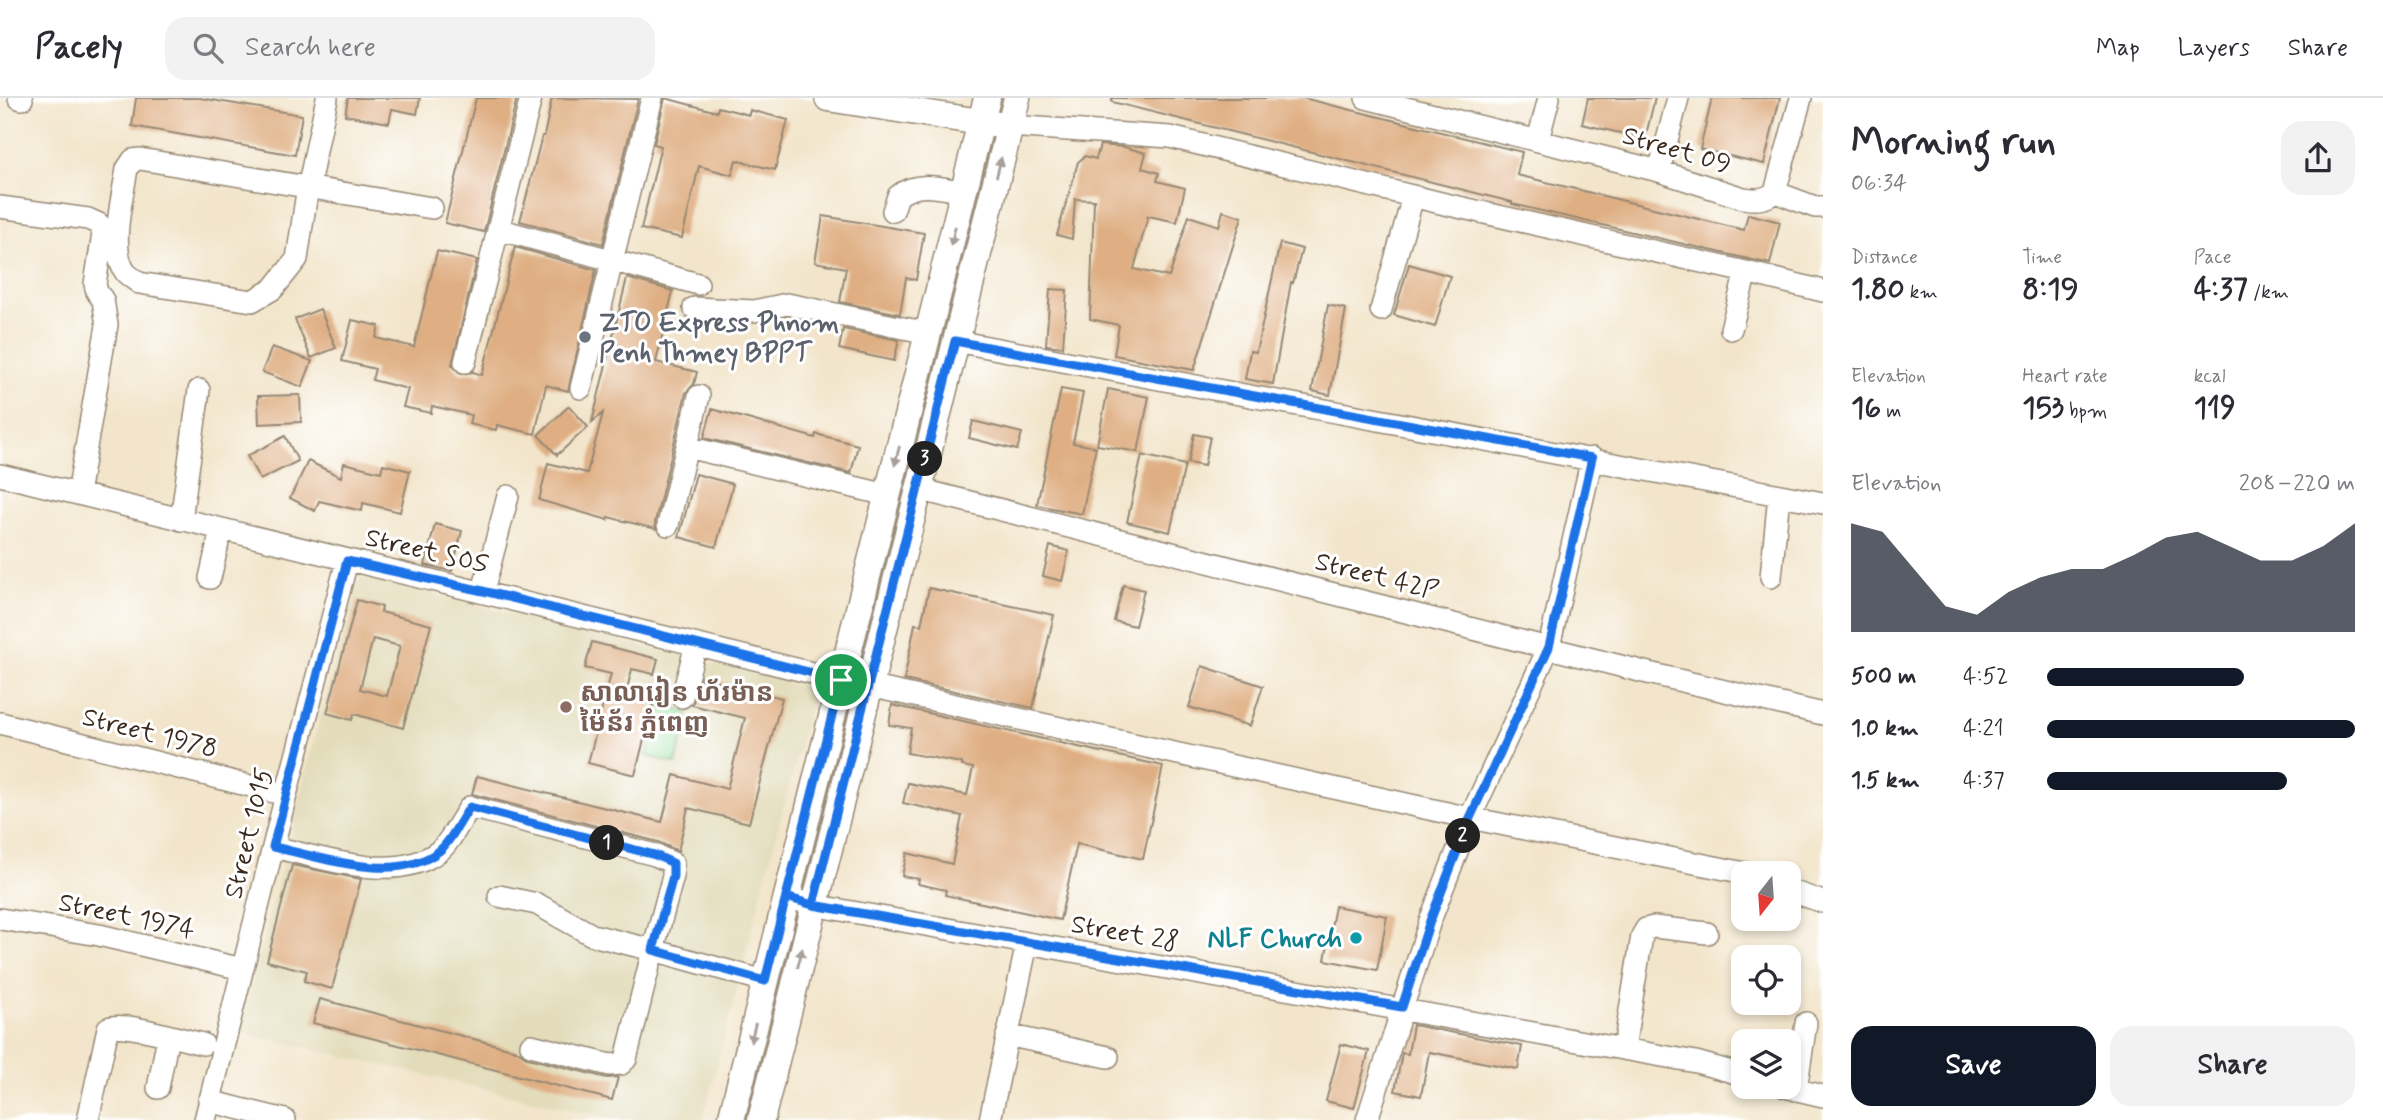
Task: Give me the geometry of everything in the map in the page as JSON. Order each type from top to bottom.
[{"type":"main road","points":[[828,98],[984,110],[1009,126]]},
{"type":"main road","points":[[761,1120],[1017,98]]},
{"type":"main road","points":[[732,1120],[984,110]]},
{"type":"street","points":[[327,98],[308,189],[297,259],[273,289],[252,301],[139,283],[126,272],[119,254],[117,237],[127,169],[133,160],[140,159],[308,189],[432,208]]},
{"type":"street","points":[[465,362],[530,98]]},
{"type":"street","points":[[581,388],[652,98]]},
{"type":"street","name":"Street 09","points":[[1366,98],[1433,106],[1538,140],[1659,171],[1743,198],[1758,200],[1772,195],[1823,207]]},
{"type":"street","points":[[1538,140],[1549,98]]},
{"type":"street","points":[[1659,171],[1678,98]]},
{"type":"street","points":[[1772,195],[1801,98]]},
{"type":"street","points":[[1009,126],[1170,137],[1413,197],[1823,291]]},
{"type":"street","points":[[893,211],[898,196],[917,187],[929,186],[964,192]]},
{"type":"street","points":[[1381,310],[1413,197]]},
{"type":"street","points":[[0,215],[0,207],[88,219],[99,225],[103,234],[95,284],[103,300],[107,325],[78,494]]},
{"type":"street","points":[[498,229],[698,284]]},
{"type":"street","points":[[1731,329],[1746,272]]},
{"type":"street","points":[[694,308],[754,311],[787,304],[928,333]]},
{"type":"street","points":[[955,341],[1823,503]]},
{"type":"street","points":[[181,520],[199,390]]},
{"type":"street","points":[[668,525],[699,396]]},
{"type":"street","points":[[687,447],[887,495]]},
{"type":"street","points":[[1367,1120],[1430,921],[1470,818],[1549,647],[1592,458]]},
{"type":"street","name":"Street SOS","points":[[0,475],[841,680]]},
{"type":"street","name":"Street 42P","points":[[918,489],[1823,714]]},
{"type":"street","points":[[1771,577],[1779,495]]},
{"type":"street","points":[[483,591],[508,496]]},
{"type":"street","points":[[210,578],[221,530]]},
{"type":"street","name":"Street 1015","points":[[207,1111],[347,561]]},
{"type":"street","points":[[682,697],[696,645]]},
{"type":"street","points":[[869,686],[1470,818],[1731,870]]},
{"type":"street","name":"Street 1978","points":[[0,723],[286,794]]},
{"type":"street","points":[[273,847],[372,868],[414,865],[440,850],[470,807],[655,855],[673,863],[673,876],[626,1059],[621,1064],[610,1065],[531,1045]]},
{"type":"street","points":[[1801,894],[1823,902]]},
{"type":"street","points":[[499,896],[537,904],[592,935],[765,981]]},
{"type":"street","name":"Street 28","points":[[786,897],[813,905],[1624,1048],[1731,1072]]},
{"type":"street","name":"Street 1974","points":[[0,919],[99,935],[242,969]]},
{"type":"street","points":[[1624,1048],[1642,936],[1646,929],[1654,927],[1707,933]]},
{"type":"street","points":[[990,1120],[1027,943]]},
{"type":"street","points":[[1801,1043],[1806,1023]]},
{"type":"street","points":[[88,1120],[108,1028],[122,1026],[204,1044]]},
{"type":"street","points":[[1007,1035],[1108,1058]]},
{"type":"street","points":[[158,1088],[168,1037]]},
{"type":"street","points":[[1801,1091],[1823,1096]]},
{"type":"street","points":[[207,1111],[285,1120]]},
{"type":"shaded area","points":[[360,576],[814,689],[703,1120],[617,1120],[240,1032],[318,724]]},
{"type":"green space","points":[[661,704],[689,712],[676,764],[647,756]]},
{"type":"building","points":[[136,98],[200,98],[302,115],[295,155],[132,126]]},
{"type":"building","points":[[348,98],[420,98],[417,114],[392,109],[389,123],[345,115]]},
{"type":"building","points":[[476,98],[517,98],[484,232],[445,223]]},
{"type":"building","points":[[552,98],[638,99],[603,244],[520,221]]},
{"type":"building","points":[[665,98],[717,112],[718,107],[749,115],[750,110],[788,120],[775,170],[736,160],[732,175],[699,166],[682,238],[641,229],[661,146],[654,144]]},
{"type":"building","points":[[1112,98],[1303,98],[1522,152],[1517,175],[1744,230],[1748,214],[1780,222],[1770,264],[1512,204],[1112,102]]},
{"type":"building","points":[[1588,98],[1655,98],[1645,139],[1582,124]]},
{"type":"building","points":[[1712,98],[1780,98],[1764,164],[1700,149]]},
{"type":"building","points":[[1100,145],[1124,147],[1146,153],[1142,168],[1159,173],[1157,181],[1185,188],[1177,222],[1148,216],[1134,269],[1169,277],[1189,216],[1219,226],[1223,211],[1242,217],[1194,370],[1114,355],[1119,325],[1090,319],[1094,200],[1075,199],[1072,239],[1057,235],[1078,162],[1085,156],[1096,159]]},
{"type":"building","points":[[823,216],[924,233],[916,280],[906,278],[900,314],[840,302],[846,268],[815,262]]},
{"type":"building","points":[[1280,243],[1302,249],[1293,283],[1291,282],[1273,384],[1245,379],[1250,351],[1256,352]]},
{"type":"building","points":[[515,247],[596,270],[568,391],[546,385],[535,434],[497,425],[496,430],[469,424],[471,415],[432,406],[431,413],[403,407],[408,389],[372,380],[375,369],[342,361],[352,320],[379,326],[376,338],[414,347],[437,251],[477,260],[452,365],[461,374],[473,372],[482,375]]},
{"type":"building","points":[[1409,264],[1450,276],[1435,327],[1394,315]]},
{"type":"building","points":[[627,278],[673,291],[656,362],[697,372],[694,384],[686,393],[655,522],[656,529],[608,517],[608,520],[539,500],[548,463],[587,473],[603,413],[592,422]]},
{"type":"building","points":[[1050,289],[1067,290],[1063,347],[1046,345]]},
{"type":"building","points":[[1328,305],[1346,309],[1330,395],[1312,391]]},
{"type":"building","points":[[320,309],[336,348],[311,358],[295,319]]},
{"type":"building","points":[[843,329],[899,340],[894,361],[839,349]]},
{"type":"building","points":[[272,347],[312,361],[302,387],[262,372]]},
{"type":"building","points":[[1061,389],[1083,393],[1073,443],[1096,447],[1082,514],[1037,505]]},
{"type":"building","points":[[1108,389],[1149,397],[1138,452],[1097,445]]},
{"type":"building","points":[[300,395],[301,422],[259,424],[258,396]]},
{"type":"building","points":[[569,406],[588,427],[557,455],[538,435]]},
{"type":"building","points":[[712,409],[815,438],[816,434],[858,445],[851,473],[704,438]]},
{"type":"building","points":[[973,421],[1022,433],[1017,450],[969,438]]},
{"type":"building","points":[[1194,434],[1210,437],[1204,466],[1188,463]]},
{"type":"building","points":[[285,436],[298,461],[260,480],[247,456]]},
{"type":"building","points":[[1142,455],[1185,465],[1170,532],[1127,522]]},
{"type":"building","points":[[308,461],[341,477],[344,463],[381,472],[383,464],[410,471],[400,512],[363,503],[362,511],[319,501],[315,511],[290,498]]},
{"type":"building","points":[[696,474],[733,484],[716,547],[679,537]]},
{"type":"building","points":[[435,524],[462,531],[452,571],[425,565]]},
{"type":"building","points":[[1050,546],[1069,551],[1062,581],[1043,576]]},
{"type":"building","points":[[1123,585],[1144,590],[1135,626],[1114,621]]},
{"type":"building","points":[[929,588],[1054,615],[1033,708],[904,680],[915,624],[921,625]]},
{"type":"building","points":[[357,600],[382,607],[381,612],[431,625],[403,728],[354,714],[352,720],[327,713]],"holes":[[[373,639],[400,646],[387,696],[360,689]]]},
{"type":"building","points":[[592,642],[658,659],[654,674],[632,669],[625,697],[653,704],[635,775],[588,763],[611,674],[585,668]]},
{"type":"building","points":[[1202,666],[1263,686],[1250,726],[1189,707]]},
{"type":"building","points":[[701,677],[782,698],[749,823],[688,808],[678,851],[658,842],[472,794],[477,776],[662,822],[674,775],[727,789],[745,718],[692,705]]},
{"type":"building","points":[[892,705],[1163,766],[1143,859],[1077,844],[1060,920],[945,895],[946,890],[918,884],[919,879],[902,876],[907,853],[952,864],[962,816],[903,803],[908,783],[967,795],[973,768],[962,766],[962,763],[907,753],[911,728],[889,725]]},
{"type":"building","points":[[292,865],[361,879],[332,989],[304,981],[307,971],[267,961]]},
{"type":"building","name":"NLF Church","points":[[1335,906],[1387,916],[1377,970],[1325,960]]},
{"type":"building","points":[[320,999],[516,1050],[528,1058],[607,1078],[618,1077],[612,1100],[313,1023]]},
{"type":"building","points":[[1413,1025],[1522,1046],[1518,1069],[1429,1052],[1421,1096],[1395,1091],[1402,1053],[1408,1054]]},
{"type":"building","points":[[1341,1044],[1369,1051],[1354,1108],[1326,1101]]},
{"type":"place","name":"ZTO Express Phnom Penh Thmey BPPT","points":[[585,337]]},
{"type":"place","name":"សាលារៀន ហ័រម៉ាន ម៉ៃន័រ ភ្នំពេញ","points":[[566,707]]},
{"type":"place","name":"NLF Church","points":[[1356,938]]},
{"type":"route","points":[[841,680],[483,591],[347,561],[273,847],[372,868],[414,865],[440,850],[470,807],[655,855],[673,863],[673,876],[653,950],[765,981],[786,897],[813,905],[1402,1007],[1430,921],[1470,818],[1549,647],[1592,458],[955,341],[813,905],[786,897],[841,680]]}]
